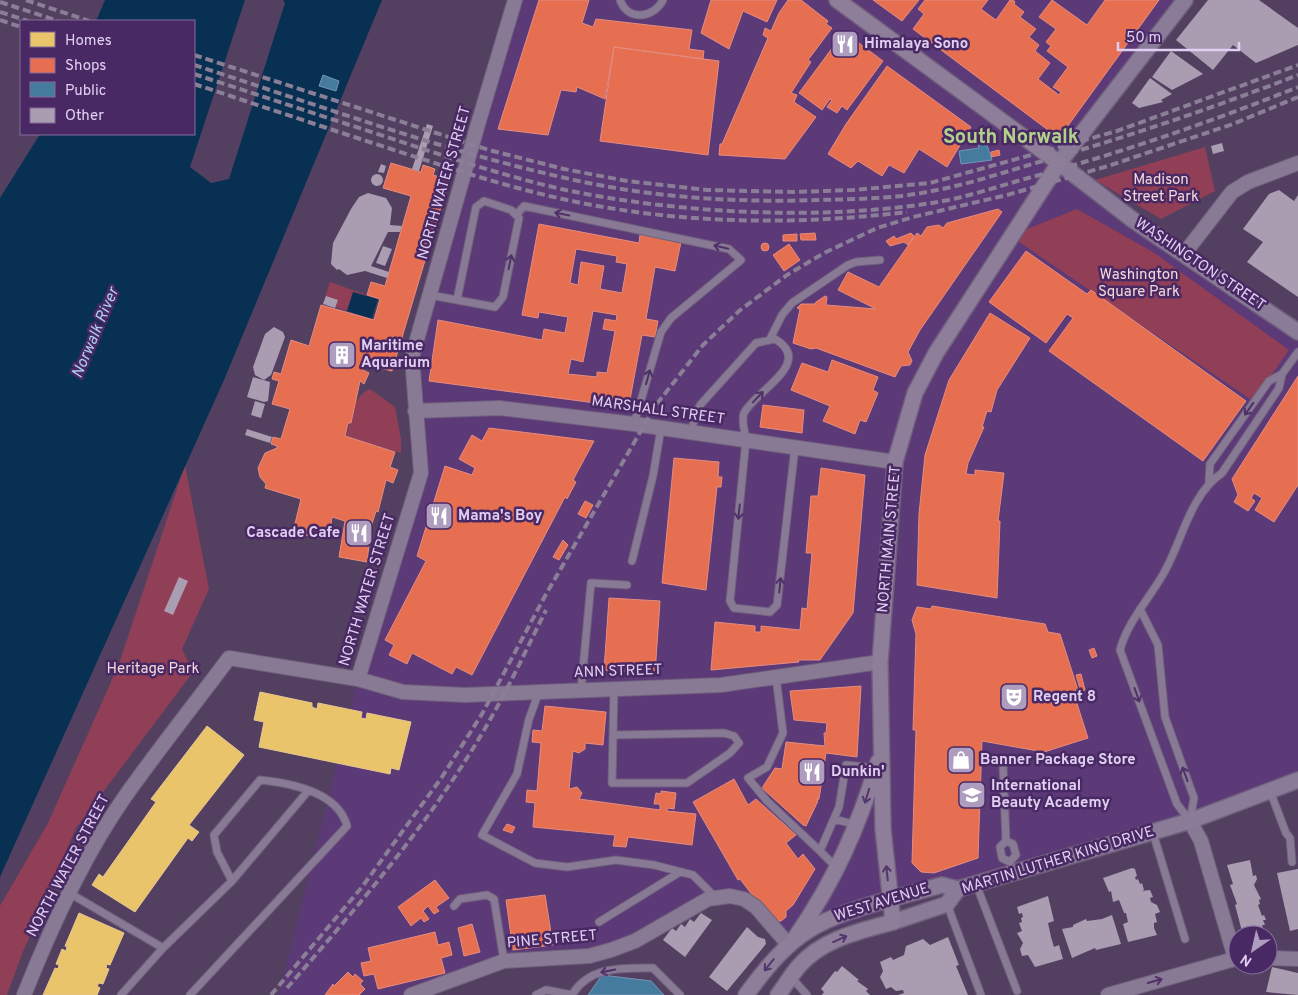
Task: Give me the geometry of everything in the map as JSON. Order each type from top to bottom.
[{"type":"main road","name":"WASHINGTON STREET","points":[[837,0],[1134,220],[1298,332]]},
{"type":"main road","points":[[1058,163],[1185,0]]},
{"type":"main road","name":"NORTH MAIN STREET","points":[[893,922],[883,829],[880,662],[895,462],[915,392],[936,352],[1058,163]]},
{"type":"main road","name":"NORTH MAIN STREET","points":[[792,941],[821,900],[837,868],[857,825],[882,749]]},
{"type":"main road","name":"MARTIN LUTHER KING DRIVE","points":[[795,971],[824,946],[849,935],[947,904],[958,889],[976,884],[1012,867],[1190,821],[1298,780]]},
{"type":"main road","name":"WEST AVENUE","points":[[746,995],[771,962],[792,941],[841,913],[942,885],[958,889]]},
{"type":"main road","points":[[778,995],[795,971]]},
{"type":"street","name":"NORTH WATER STREET","points":[[24,995],[38,961],[101,836],[124,799],[229,658],[358,679],[421,473],[412,357],[515,0]]},
{"type":"street","points":[[1184,254],[1232,192],[1248,182],[1298,163]]},
{"type":"street","name":"MARSHALL STREET","points":[[415,410],[499,408],[634,424],[895,462]]},
{"type":"street","name":"ANN STREET","points":[[358,679],[403,692],[465,695],[721,685],[880,662]]},
{"type":"street","points":[[1190,821],[1201,841],[1228,931]]},
{"type":"street","name":"PINE STREET","points":[[411,995],[504,961],[589,956],[611,950],[635,941],[708,899],[715,898],[730,896],[744,899],[756,907],[792,941]]},
{"type":"street","points":[[1278,958],[1298,958]]},
{"type":"street","points":[[1108,995],[1228,960]]},
{"type":"lane","points":[[620,0],[626,10],[640,16],[654,12],[663,0]]},
{"type":"lane","points":[[430,295],[457,300],[495,307],[500,304],[504,297],[519,218],[516,214],[484,201],[476,207],[457,300]]},
{"type":"lane","points":[[516,214],[524,206],[729,249],[741,260],[671,318],[661,332],[634,424]]},
{"type":"lane","points":[[770,339],[782,316],[792,303],[848,265],[856,262],[880,260]]},
{"type":"lane","points":[[690,432],[696,412],[701,404],[756,343],[770,339],[775,339],[781,343],[789,354],[784,371],[744,414],[746,440],[730,600],[734,608],[750,611],[770,612],[778,605],[795,447]]},
{"type":"lane","points":[[1209,482],[1222,473],[1271,401],[1279,388],[1282,374],[1298,352]]},
{"type":"lane","points":[[1190,821],[1177,804],[1120,650],[1140,609],[1166,569],[1185,526],[1209,482],[1210,464],[1269,381],[1282,374]]},
{"type":"lane","points":[[632,561],[661,428]]},
{"type":"lane","points":[[581,690],[591,583],[627,586]]},
{"type":"lane","points":[[1140,609],[1158,645],[1165,717],[1194,798],[1190,821]]},
{"type":"lane","points":[[776,677],[783,733],[767,767],[748,778],[768,802],[837,868]]},
{"type":"lane","points":[[613,735],[724,733],[734,736],[739,743],[730,753],[687,783],[612,784],[613,735],[614,689]]},
{"type":"lane","points":[[539,692],[529,719],[517,774],[482,835],[535,863],[567,867],[616,860],[654,865],[680,872],[698,878],[715,898]]},
{"type":"lane","points":[[820,850],[839,807],[846,765],[876,768]]},
{"type":"lane","points":[[1003,765],[1006,841],[1000,847],[1002,858],[1012,867],[1016,855],[1013,844],[1006,841]]},
{"type":"lane","points":[[190,995],[348,826],[339,809],[327,798],[308,791],[279,782],[260,780],[214,835],[217,852],[232,881]]},
{"type":"lane","points":[[121,995],[163,948],[232,881],[308,791]]},
{"type":"lane","points":[[1270,791],[1290,838],[1292,862]]},
{"type":"lane","points":[[834,819],[857,825]]},
{"type":"lane","points":[[1153,832],[1185,939]]},
{"type":"lane","points":[[599,922],[680,872]]},
{"type":"lane","points":[[976,884],[1017,991]]},
{"type":"lane","points":[[71,894],[163,948]]},
{"type":"lane","points":[[454,906],[460,899],[487,895],[494,899],[504,961]]},
{"type":"lane","points":[[947,904],[981,995]]},
{"type":"lane","points":[[536,995],[546,990],[572,995],[579,983],[587,977],[608,970],[653,968],[680,995]]},
{"type":"lane","points":[[795,971],[807,995]]},
{"type":"shaded area","points":[[515,0],[1185,0],[1059,163],[1298,332],[1298,781],[1190,821],[894,908],[833,928],[807,939],[795,951],[756,907],[730,896],[611,950],[504,961],[411,995],[279,995],[358,679],[421,473],[412,357]]},
{"type":"green space","name":"Madison Street Park","points":[[1205,147],[1215,191],[1161,219],[1095,180]]},
{"type":"green space","name":"Washington Square Park","points":[[1077,209],[1153,252],[1289,350],[1253,401],[1010,236]]},
{"type":"green space","points":[[330,282],[378,299],[372,319],[323,303]]},
{"type":"green space","points":[[370,389],[395,407],[401,439],[401,453],[346,436],[356,401],[364,392]]},
{"type":"green space","name":"Heritage Park","points":[[185,465],[209,589],[182,649],[193,672],[76,828],[22,954],[7,995],[0,995],[0,906],[48,823],[119,664]]},
{"type":"water","name":"Norwalk River","points":[[105,0],[382,0],[224,380],[0,877],[0,198],[39,135],[195,135],[195,20],[96,20]]},
{"type":"water","points":[[353,292],[378,299],[372,319],[347,311]]},
{"type":"pier","points":[[245,0],[283,0],[285,3],[229,179],[211,183],[190,167]]},
{"type":"building: Homes","points":[[260,692],[312,703],[312,707],[317,709],[318,703],[362,712],[361,718],[366,719],[367,713],[411,722],[399,770],[391,768],[390,774],[259,747],[264,722],[254,720]]},
{"type":"building: Homes","points":[[207,726],[244,755],[189,825],[199,832],[192,841],[188,838],[135,912],[92,885],[99,874],[103,877],[156,802],[151,799]]},
{"type":"building: Homes","points":[[79,913],[124,933],[110,965],[107,964],[106,968],[109,969],[103,984],[99,983],[97,986],[100,988],[97,995],[43,995],[55,968],[58,969],[59,965],[56,964],[62,949],[66,951],[67,947],[65,946]]},
{"type":"building: Shops","points":[[539,0],[589,0],[582,23],[593,27],[596,19],[692,30],[689,49],[704,51],[703,59],[614,47],[605,99],[577,87],[576,92],[561,90],[548,135],[498,129]]},
{"type":"building: Shops","points":[[711,0],[777,0],[767,22],[743,11],[729,49],[701,33]]},
{"type":"building: Shops","points":[[788,0],[801,0],[828,21],[826,24],[832,28],[808,60],[811,62],[791,93],[797,95],[794,102],[816,117],[785,159],[719,155],[720,144],[722,144],[768,38],[763,35],[765,28],[771,31],[779,13]]},
{"type":"building: Shops","points":[[873,0],[919,0],[902,21]]},
{"type":"building: Shops","points":[[925,0],[988,0],[981,9],[996,20],[1010,0],[1013,0],[1014,4],[1024,12],[1020,17],[1036,29],[1029,37],[1039,45],[1035,51],[1050,63],[1038,79],[1059,95],[1061,92],[1053,87],[1068,67],[1047,51],[1051,46],[1046,42],[1056,29],[1039,17],[1052,0],[1087,25],[1105,0],[1159,0],[1062,134],[1056,136],[913,29],[924,14],[918,9]]},
{"type":"building: Shops","points":[[844,32],[883,61],[847,110],[842,106],[837,113],[827,107],[832,100],[830,99],[822,110],[799,93]]},
{"type":"building: Shops","points":[[614,47],[719,61],[708,155],[600,141]]},
{"type":"building: Shops","points":[[887,66],[971,127],[947,167],[919,149],[904,173],[889,165],[882,176],[858,161],[851,168],[828,154],[846,124]]},
{"type":"building: Shops","points":[[999,150],[1000,155],[991,157],[991,152]]},
{"type":"building: Shops","name":"Maritime Aquarium","points":[[391,163],[421,172],[423,165],[435,169],[433,175],[449,180],[392,371],[364,364],[363,370],[369,373],[364,384],[360,381],[351,423],[348,423],[345,436],[395,452],[390,467],[398,470],[393,483],[386,480],[378,512],[376,511],[371,527],[367,562],[339,557],[345,521],[332,517],[330,532],[325,534],[319,530],[322,539],[293,532],[301,499],[265,488],[266,484],[260,477],[258,468],[265,453],[277,448],[277,446],[271,444],[273,437],[281,439],[290,409],[272,404],[279,381],[272,379],[274,372],[281,374],[291,340],[309,346],[321,305],[374,320],[380,299],[367,295],[371,282],[385,286],[411,196],[383,188]]},
{"type":"building: Shops","points":[[998,209],[1002,212],[920,330],[908,352],[912,361],[910,365],[901,366],[895,377],[816,348],[811,349],[793,343],[800,309],[797,308],[801,304],[815,304],[825,296],[827,297],[826,305],[876,309],[838,290],[848,272],[879,287],[917,233],[921,236],[927,227],[939,225],[943,228],[947,223]]},
{"type":"building: Shops","points":[[539,224],[639,243],[640,235],[681,242],[675,271],[655,267],[646,319],[658,321],[655,337],[642,335],[629,405],[603,400],[603,404],[429,381],[438,320],[542,340],[544,329],[565,333],[568,317],[539,312],[538,318],[522,315]],"holes":[[[576,249],[617,256],[616,262],[627,264],[622,293],[600,289],[604,266],[581,262],[578,285],[570,283]],[[593,311],[617,315],[616,321],[605,319],[603,329],[615,331],[607,373],[597,372],[597,377],[568,374],[571,359],[583,362]]]},
{"type":"building: Shops","points":[[815,233],[816,240],[801,240],[800,234]]},
{"type":"building: Shops","points":[[911,233],[914,236],[908,245],[904,242],[890,246],[886,241],[894,236],[896,239]]},
{"type":"building: Shops","points":[[797,234],[797,241],[783,241],[783,235]]},
{"type":"building: Shops","points":[[765,243],[769,247],[765,251],[761,247]]},
{"type":"building: Shops","points":[[789,244],[800,260],[784,271],[773,255]]},
{"type":"building: Shops","points":[[1026,251],[1087,294],[1091,290],[1246,401],[1203,461],[1049,351],[1073,318],[1067,314],[1046,343],[989,302]]},
{"type":"building: Shops","points":[[990,313],[1030,338],[997,390],[991,412],[987,411],[982,427],[984,427],[968,463],[966,474],[975,475],[975,470],[1004,473],[998,521],[1000,521],[997,598],[917,585],[919,514],[925,455],[949,380]]},
{"type":"building: Shops","points":[[832,360],[878,377],[873,390],[878,393],[866,422],[860,420],[855,434],[823,421],[830,406],[791,390],[802,363],[828,372]]},
{"type":"building: Shops","points":[[1298,376],[1298,485],[1274,522],[1255,510],[1262,498],[1254,493],[1251,498],[1255,501],[1248,511],[1234,502],[1238,495],[1232,479]]},
{"type":"building: Shops","points":[[763,405],[804,410],[802,433],[760,427]]},
{"type":"building: Shops","points":[[489,428],[594,441],[573,480],[576,482],[567,499],[565,497],[472,675],[456,667],[452,674],[412,653],[407,664],[389,655],[394,645],[385,640],[426,561],[417,556],[445,466],[472,475],[475,468],[459,459],[472,435],[482,441]]},
{"type":"building: Shops","points":[[674,458],[719,462],[718,477],[722,477],[721,487],[717,487],[706,590],[662,583]]},
{"type":"building: Shops","points":[[821,468],[865,475],[853,613],[820,660],[798,660],[799,662],[711,670],[715,622],[755,626],[755,632],[761,632],[761,626],[800,630],[802,608],[807,609],[812,553],[806,553],[811,496],[818,496]]},
{"type":"building: Shops","points":[[585,501],[593,505],[586,518],[578,514]]},
{"type":"building: Shops","points":[[563,540],[568,545],[559,560],[553,557]]},
{"type":"building: Shops","points":[[609,598],[660,601],[655,674],[604,670]]},
{"type":"building: Shops","points":[[932,606],[1045,624],[1048,632],[1060,634],[1078,690],[1073,691],[1088,738],[1044,752],[982,741],[978,858],[934,873],[921,872],[912,863],[916,730],[913,730],[916,634],[912,620],[917,607],[931,609]]},
{"type":"building: Shops","points":[[1094,648],[1097,656],[1092,658],[1089,650]]},
{"type":"building: Shops","points":[[1081,674],[1085,690],[1081,692],[1076,675]]},
{"type":"building: Shops","points":[[861,686],[857,757],[826,753],[819,799],[816,800],[818,801],[806,826],[803,825],[762,788],[775,768],[782,769],[786,742],[825,746],[824,733],[826,733],[827,723],[794,720],[790,691]]},
{"type":"building: Shops","points":[[545,706],[606,712],[603,745],[585,743],[585,749],[579,753],[573,751],[569,789],[577,787],[582,793],[579,799],[660,810],[660,804],[654,804],[656,793],[661,794],[661,791],[676,793],[674,809],[667,808],[667,811],[696,814],[692,845],[628,837],[626,847],[613,846],[615,835],[533,827],[535,803],[526,802],[527,790],[537,791],[541,743],[532,742],[533,730],[542,731]]},
{"type":"building: Shops","points":[[734,779],[748,805],[756,799],[796,835],[786,843],[798,859],[803,854],[815,869],[793,905],[786,911],[786,917],[781,921],[774,921],[740,879],[738,880],[693,802]]},
{"type":"building: Shops","points":[[507,824],[515,827],[512,833],[503,830]]},
{"type":"building: Shops","points":[[435,880],[449,898],[436,907],[439,911],[434,914],[428,906],[423,911],[429,919],[424,922],[421,918],[411,926],[398,907]]},
{"type":"building: Shops","points":[[545,895],[553,945],[513,950],[506,900]]},
{"type":"building: Shops","points":[[472,924],[480,952],[464,956],[458,928]]},
{"type":"building: Shops","points":[[435,932],[438,945],[449,942],[452,955],[441,958],[445,973],[378,989],[374,974],[364,976],[361,963],[371,961],[368,948]]},
{"type":"building: Shops","points":[[348,972],[353,977],[355,974],[363,981],[360,984],[365,989],[359,995],[325,995],[333,984],[334,986]]},
{"type":"building: Public","points":[[323,75],[339,81],[336,91],[319,86]]},
{"type":"building: Public","points":[[986,142],[992,160],[961,164],[959,151],[979,148],[978,144]]},
{"type":"building: Public","points":[[602,975],[651,981],[664,995],[588,995]]},
{"type":"building: Other","points":[[1208,0],[1259,0],[1298,28],[1298,45],[1256,63],[1233,45],[1213,70],[1176,40]]},
{"type":"building: Other","points":[[1171,51],[1203,74],[1172,90],[1152,77]]},
{"type":"building: Other","points":[[1150,78],[1172,94],[1161,100],[1163,102],[1139,108],[1132,103]]},
{"type":"building: Other","points":[[427,124],[433,126],[419,171],[412,169]]},
{"type":"building: Other","points":[[1222,143],[1224,151],[1213,154],[1211,146]]},
{"type":"building: Other","points":[[381,164],[386,166],[384,173],[378,172]]},
{"type":"building: Other","points":[[375,174],[379,174],[383,180],[379,186],[375,186],[371,182],[371,178]]},
{"type":"building: Other","points":[[1279,190],[1294,201],[1298,195],[1298,297],[1247,262],[1263,242],[1243,229],[1269,194]]},
{"type":"building: Other","points":[[368,193],[386,198],[392,208],[390,225],[402,226],[400,232],[388,232],[371,266],[389,272],[387,278],[365,271],[347,275],[339,269],[337,270],[331,264],[333,243],[359,197]]},
{"type":"building: Other","points":[[383,246],[392,249],[385,266],[376,263]]},
{"type":"building: Other","points":[[326,296],[338,300],[335,308],[323,304]]},
{"type":"building: Other","points":[[274,327],[283,332],[285,337],[271,375],[264,380],[255,375],[253,367],[265,334]]},
{"type":"building: Other","points":[[253,377],[270,382],[268,401],[264,402],[247,397]]},
{"type":"building: Other","points":[[255,401],[265,404],[261,418],[251,415]]},
{"type":"building: Other","points":[[247,429],[272,437],[270,443],[245,435]]},
{"type":"building: Other","points":[[179,577],[188,581],[173,615],[164,611]]},
{"type":"building: Other","points":[[1250,860],[1253,876],[1256,875],[1257,879],[1254,885],[1261,899],[1258,905],[1262,916],[1264,915],[1266,920],[1263,920],[1265,925],[1240,925],[1235,905],[1237,904],[1230,885],[1233,884],[1227,865]]},
{"type":"building: Other","points":[[1132,868],[1135,869],[1136,880],[1138,879],[1140,884],[1142,883],[1144,890],[1142,891],[1150,890],[1153,897],[1150,898],[1151,902],[1157,905],[1160,912],[1155,914],[1157,922],[1154,923],[1154,928],[1157,935],[1128,942],[1123,924],[1128,922],[1126,913],[1124,913],[1119,900],[1113,902],[1111,891],[1109,892],[1103,878]]},
{"type":"building: Other","points":[[1298,869],[1298,929],[1290,931],[1277,873]]},
{"type":"building: Other","points":[[1048,896],[1054,921],[1048,923],[1051,937],[1054,947],[1059,945],[1063,959],[1035,967],[1028,955],[1022,956],[1020,949],[1023,943],[1017,933],[1022,931],[1019,923],[1022,922],[1021,918],[1023,917],[1022,913],[1019,914],[1017,907]]},
{"type":"building: Other","points":[[701,913],[712,920],[685,957],[663,940],[672,928],[676,931],[681,924],[685,927],[690,919],[694,922]]},
{"type":"building: Other","points":[[1112,915],[1121,944],[1096,950],[1095,948],[1072,958],[1062,929],[1073,927],[1073,925],[1086,919],[1087,921],[1102,919]]},
{"type":"building: Other","points":[[747,927],[758,937],[765,939],[766,944],[727,991],[709,977]]},
{"type":"building: Other","points":[[948,937],[959,965],[956,966],[968,995],[898,995],[904,993],[903,990],[896,991],[891,987],[886,989],[880,977],[883,971],[880,962],[891,957],[893,960],[904,955],[906,946],[923,939],[930,945]]},
{"type":"building: Other","points":[[842,966],[868,989],[866,991],[870,995],[822,995],[824,992],[821,989],[835,971],[837,972]]},
{"type":"building: Other","points":[[1278,968],[1298,973],[1298,995],[1266,992],[1270,975],[1278,975]]},
{"type":"railway","points":[[26,0],[86,20]]},
{"type":"railway","points":[[0,2],[55,20]]},
{"type":"railway","points":[[0,12],[25,20]]},
{"type":"railway","points":[[0,20],[20,27]]},
{"type":"railway","points":[[195,55],[489,150],[564,169],[627,181],[707,190],[795,192],[853,190],[930,183],[1117,131],[1298,65]]},
{"type":"railway","points":[[195,65],[422,140],[561,177],[657,194],[721,199],[786,201],[889,197],[918,194],[957,186],[1133,134],[1199,112],[1298,75]]},
{"type":"railway","points":[[195,74],[457,160],[561,189],[650,204],[698,209],[794,213],[888,209],[932,203],[982,192],[1133,147],[1298,87]]},
{"type":"railway","points":[[195,84],[472,175],[536,193],[601,207],[688,218],[775,221],[907,212]]},
{"type":"railway","points":[[271,995],[362,887],[442,777],[482,714],[545,596],[656,405],[703,345],[739,311],[787,275],[824,253],[877,228],[913,217],[1007,195],[1108,166],[1233,124],[1298,97]]},
{"type":"railway","points":[[287,988],[396,858],[446,790],[498,705],[546,610]]},
{"type":"place","name":"Himalaya Sono","points":[[845,44]]},
{"type":"place","name":"Maritime Aquarium","points":[[342,355]]},
{"type":"place","name":"Mama's Boy","points":[[439,516]]},
{"type":"place","name":"Cascade Cafe","points":[[359,533]]},
{"type":"place","name":"Regent 8","points":[[1014,697]]},
{"type":"place","name":"Banner Package Store","points":[[961,760]]},
{"type":"place","name":"Dunkin'","points":[[812,772]]},
{"type":"place","name":"International Beauty Academy","points":[[972,795]]},
{"type":"district","name":"South Norwalk","points":[[1011,138]]}]
